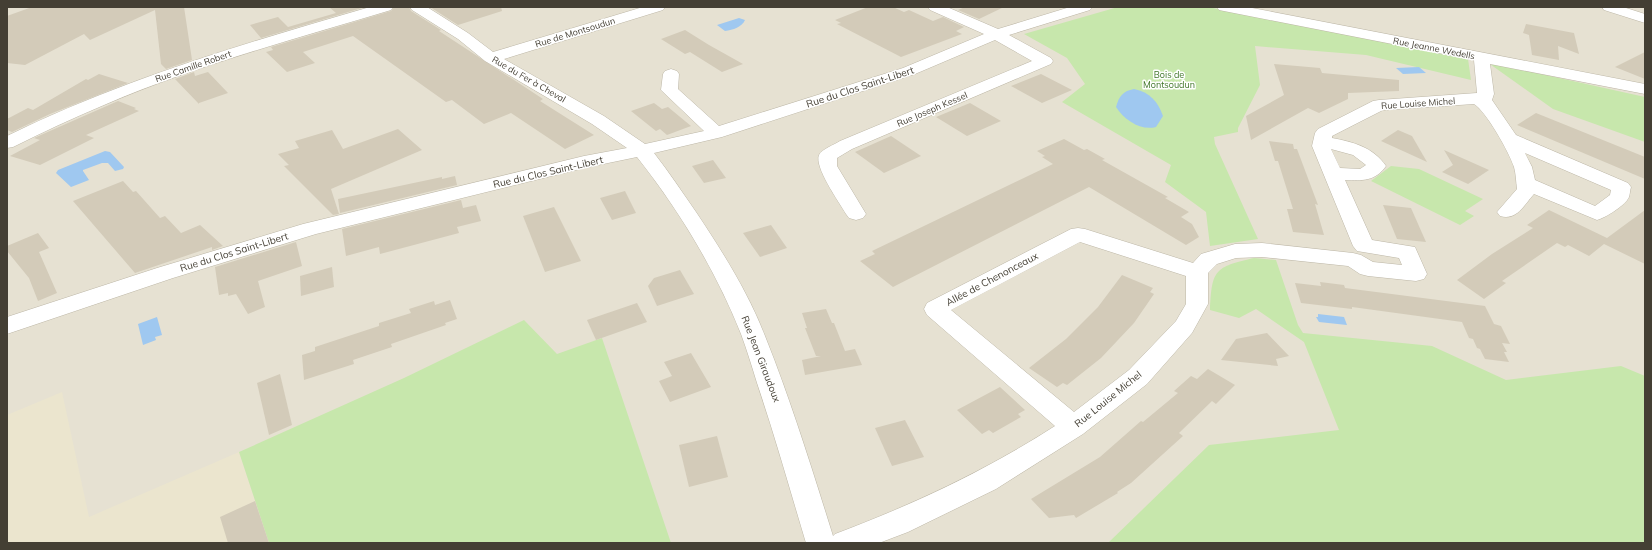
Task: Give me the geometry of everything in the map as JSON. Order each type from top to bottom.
[{"type":"street","name":"Rue Camille Robert","points":[[7,143],[100,100],[175,71],[386,7]]},
{"type":"street","name":"Rue du Fer à Cheval","points":[[417,7],[463,36],[492,58],[598,120],[629,140],[642,151]]},
{"type":"street","name":"Rue de Montsoudun","points":[[492,58],[656,7]]},
{"type":"street","points":[[935,7],[995,35]]},
{"type":"street","name":"Rue du Clos Saint-Libert","points":[[7,326],[165,273],[310,229],[584,162],[642,151],[716,133],[909,71],[995,35],[1085,7]]},
{"type":"street","name":"Rue Jeanne Wedells","points":[[1224,7],[1645,89]]},
{"type":"street","points":[[1609,7],[1645,20]]},
{"type":"street","name":"Rue Joseph Kessel","points":[[856,214],[828,166],[828,156],[846,146],[1045,61],[995,35]]},
{"type":"street","points":[[1478,99],[1486,96],[1481,56]]},
{"type":"street","points":[[671,74],[669,90],[716,133]]},
{"type":"street","points":[[1478,99],[1487,104],[1509,139],[1523,167],[1527,190],[1507,212]]},
{"type":"street","name":"Rue Louise Michel","points":[[1322,141],[1324,133],[1379,105],[1478,99]]},
{"type":"street","points":[[1509,139],[1621,187],[1620,197],[1597,214],[1526,183]]},
{"type":"street","points":[[1197,272],[1209,259],[1235,252],[1262,250],[1358,253],[1357,233],[1321,146],[1322,141],[1354,148],[1370,157],[1377,166],[1364,175],[1333,173]]},
{"type":"street","name":"Rue Jean Giraudoux","points":[[642,151],[659,172],[708,246],[731,287],[753,335],[782,418],[821,543]]},
{"type":"street","name":"Allée de Chenonceaux","points":[[1074,427],[935,309],[1078,234],[1197,272]]},
{"type":"street","name":"Rue Louise Michel","points":[[845,543],[898,523],[986,481],[1074,427],[1138,377],[1184,327],[1197,304],[1197,272]]},
{"type":"shaded area","points":[[7,7],[1645,7],[1645,543],[7,543]]},
{"type":"shaded area","points":[[62,392],[89,517],[239,452],[269,543],[7,543],[7,415]]},
{"type":"green space","name":"Bois de Montsoudun","points":[[1118,7],[1208,7],[1468,59],[1471,80],[1366,55],[1255,46],[1260,85],[1238,128],[1238,132],[1214,137],[1215,144],[1258,239],[1210,246],[1206,212],[1165,182],[1171,165],[1062,102],[1085,84],[1067,58],[1024,34]]},
{"type":"green space","points":[[1487,62],[1645,97],[1645,142],[1553,109]]},
{"type":"green space","points":[[1391,166],[1419,169],[1483,199],[1465,211],[1474,216],[1460,225],[1371,181]]},
{"type":"green space","points":[[1254,258],[1276,260],[1298,325],[1303,333],[1432,346],[1506,380],[1621,366],[1645,376],[1645,543],[1108,543],[1209,445],[1339,430],[1304,342],[1256,309],[1239,318],[1210,310],[1212,286],[1214,278],[1218,272],[1231,264]]},
{"type":"green space","points":[[524,320],[557,354],[602,338],[671,543],[269,543],[239,452],[404,378]]},
{"type":"water","points":[[739,18],[745,20],[742,25],[734,29],[725,31],[717,25]]},
{"type":"water","points":[[1419,67],[1426,73],[1403,74],[1396,68]]},
{"type":"water","points":[[1134,89],[1140,90],[1149,95],[1159,106],[1163,116],[1156,127],[1150,128],[1133,123],[1119,112],[1116,107],[1122,95],[1127,91]]},
{"type":"water","points":[[105,151],[110,152],[124,167],[123,169],[115,171],[108,163],[102,163],[83,170],[89,180],[71,187],[56,173],[58,170]]},
{"type":"water","points":[[1318,314],[1344,317],[1347,325],[1319,322],[1316,317],[1318,317]]},
{"type":"water","points":[[157,317],[162,335],[155,337],[156,340],[143,345],[138,324]]},
{"type":"building","points":[[32,7],[184,7],[192,60],[166,69],[161,64],[155,10],[90,40],[84,34],[25,65],[7,63],[7,16]]},
{"type":"building","points":[[329,7],[365,7],[261,38],[250,25],[278,17],[288,27],[336,13]]},
{"type":"building","points":[[394,7],[409,7],[411,11],[441,30],[439,31],[543,99],[540,101],[594,135],[565,149],[511,113],[484,124],[452,100],[446,102],[353,36],[303,52],[315,63],[287,72],[266,52],[273,50],[271,47],[391,11]]},
{"type":"building","points":[[430,7],[501,7],[502,11],[458,25]]},
{"type":"building","points":[[868,7],[893,7],[904,12],[909,10],[933,21],[943,17],[964,27],[956,31],[962,34],[901,57],[837,24],[841,23],[835,20]]},
{"type":"building","points":[[965,7],[1004,7],[979,19],[958,10]]},
{"type":"building","points":[[1526,24],[1574,33],[1579,54],[1558,46],[1559,60],[1532,55],[1529,35],[1523,33]]},
{"type":"building","points":[[685,30],[743,64],[722,72],[690,52],[685,54],[661,39]]},
{"type":"building","points":[[1645,52],[1645,79],[1615,67]]},
{"type":"building","points":[[1274,64],[1320,68],[1322,73],[1399,80],[1399,91],[1348,93],[1348,99],[1319,113],[1308,108],[1251,140],[1246,116],[1284,95]]},
{"type":"building","points":[[194,72],[195,76],[208,72],[228,93],[199,104],[175,79]]},
{"type":"building","points":[[99,74],[128,83],[50,114],[12,132],[7,130],[7,119],[28,108],[33,110],[86,79],[88,80]]},
{"type":"building","points":[[1041,74],[1072,90],[1042,103],[1011,86]]},
{"type":"building","points":[[118,101],[136,108],[134,109],[139,111],[86,135],[94,138],[40,165],[10,156],[40,140],[34,138]]},
{"type":"building","points":[[654,103],[662,109],[668,107],[691,126],[667,135],[660,129],[656,131],[631,111]]},
{"type":"building","points":[[970,103],[1001,121],[967,136],[936,117]]},
{"type":"building","points":[[1536,113],[1645,157],[1645,179],[1517,125]]},
{"type":"building","points":[[398,129],[422,150],[331,189],[339,214],[333,215],[284,166],[289,165],[278,154],[299,148],[295,141],[332,130],[343,149]]},
{"type":"building","points":[[1398,130],[1412,136],[1427,162],[1381,141]]},
{"type":"building","points":[[891,136],[921,156],[884,173],[855,152]]},
{"type":"building","points":[[1064,139],[1105,159],[1102,160],[1168,197],[1165,198],[1189,212],[1181,217],[1192,224],[1199,237],[1186,245],[1089,187],[893,287],[860,261],[875,254],[872,251],[1053,164],[1042,157],[1045,156],[1037,151]]},
{"type":"building","points":[[1269,141],[1293,144],[1294,149],[1297,149],[1318,205],[1315,204],[1324,235],[1293,232],[1287,209],[1293,209],[1278,161],[1275,161]]},
{"type":"building","points":[[1444,150],[1489,170],[1468,184],[1442,172],[1453,165]]},
{"type":"building","points":[[713,160],[726,178],[704,183],[692,166]]},
{"type":"building","points":[[455,176],[457,185],[340,213],[338,199],[442,177],[442,179]]},
{"type":"building","points":[[123,181],[133,192],[136,191],[160,218],[165,216],[181,233],[200,225],[223,246],[212,250],[212,247],[135,273],[73,201]]},
{"type":"building","points":[[625,191],[636,213],[612,220],[600,198]]},
{"type":"building","points":[[461,200],[463,208],[476,205],[481,221],[457,227],[459,233],[380,254],[379,247],[346,256],[342,229]]},
{"type":"building","points":[[1383,205],[1411,208],[1426,242],[1397,239]]},
{"type":"building","points":[[554,207],[581,261],[545,272],[523,216]]},
{"type":"building","points":[[1549,210],[1607,238],[1645,210],[1645,264],[1604,244],[1589,256],[1568,245],[1565,247],[1557,243],[1502,281],[1506,283],[1484,299],[1457,280],[1492,254],[1533,228],[1527,225]]},
{"type":"building","points":[[771,225],[787,248],[760,257],[743,233]]},
{"type":"building","points":[[38,233],[49,248],[39,252],[57,293],[38,301],[29,278],[7,251],[7,246]]},
{"type":"building","points":[[296,242],[302,266],[258,281],[265,307],[248,314],[236,294],[228,296],[228,293],[219,295],[215,267]]},
{"type":"building","points":[[332,267],[334,287],[301,296],[300,276]]},
{"type":"building","points":[[680,270],[694,294],[657,306],[648,286],[654,278]]},
{"type":"building","points":[[1122,275],[1153,288],[1150,292],[1154,294],[1134,323],[1101,358],[1067,385],[1063,383],[1057,387],[1029,368],[1066,339],[1098,307]]},
{"type":"building","points":[[1320,282],[1344,285],[1345,288],[1485,306],[1494,324],[1501,326],[1510,344],[1502,343],[1507,352],[1504,352],[1509,362],[1485,359],[1480,349],[1477,348],[1473,339],[1469,338],[1462,322],[1352,307],[1352,309],[1301,303],[1295,283],[1321,286]]},
{"type":"building","points":[[450,300],[457,319],[445,323],[446,325],[391,344],[392,347],[353,360],[354,364],[304,380],[302,355],[315,351],[315,347],[379,326],[379,323],[411,313],[409,309],[434,301],[435,305]]},
{"type":"building","points":[[637,303],[647,322],[596,340],[587,320]]},
{"type":"building","points":[[826,309],[832,323],[834,323],[845,351],[855,349],[862,365],[805,375],[802,360],[821,356],[816,356],[805,328],[807,328],[802,313]]},
{"type":"building","points":[[1267,333],[1289,356],[1276,359],[1278,366],[1221,360],[1236,339]]},
{"type":"building","points":[[691,353],[711,387],[670,402],[659,381],[672,376],[664,362]]},
{"type":"building","points":[[1208,369],[1235,385],[1216,404],[1212,401],[1179,433],[1183,436],[1131,483],[1117,492],[1118,493],[1076,518],[1074,515],[1049,518],[1031,499],[1100,457],[1141,421],[1143,422],[1178,393],[1174,391],[1191,376],[1197,379]]},
{"type":"building","points":[[280,374],[292,425],[269,435],[257,383]]},
{"type":"building","points":[[1000,387],[1025,410],[1018,414],[1021,417],[993,433],[989,430],[982,434],[957,410]]},
{"type":"building","points":[[905,420],[924,457],[892,466],[875,428]]},
{"type":"building","points":[[717,436],[728,477],[689,487],[679,445]]},
{"type":"building","points":[[255,501],[269,543],[228,543],[220,517]]}]
